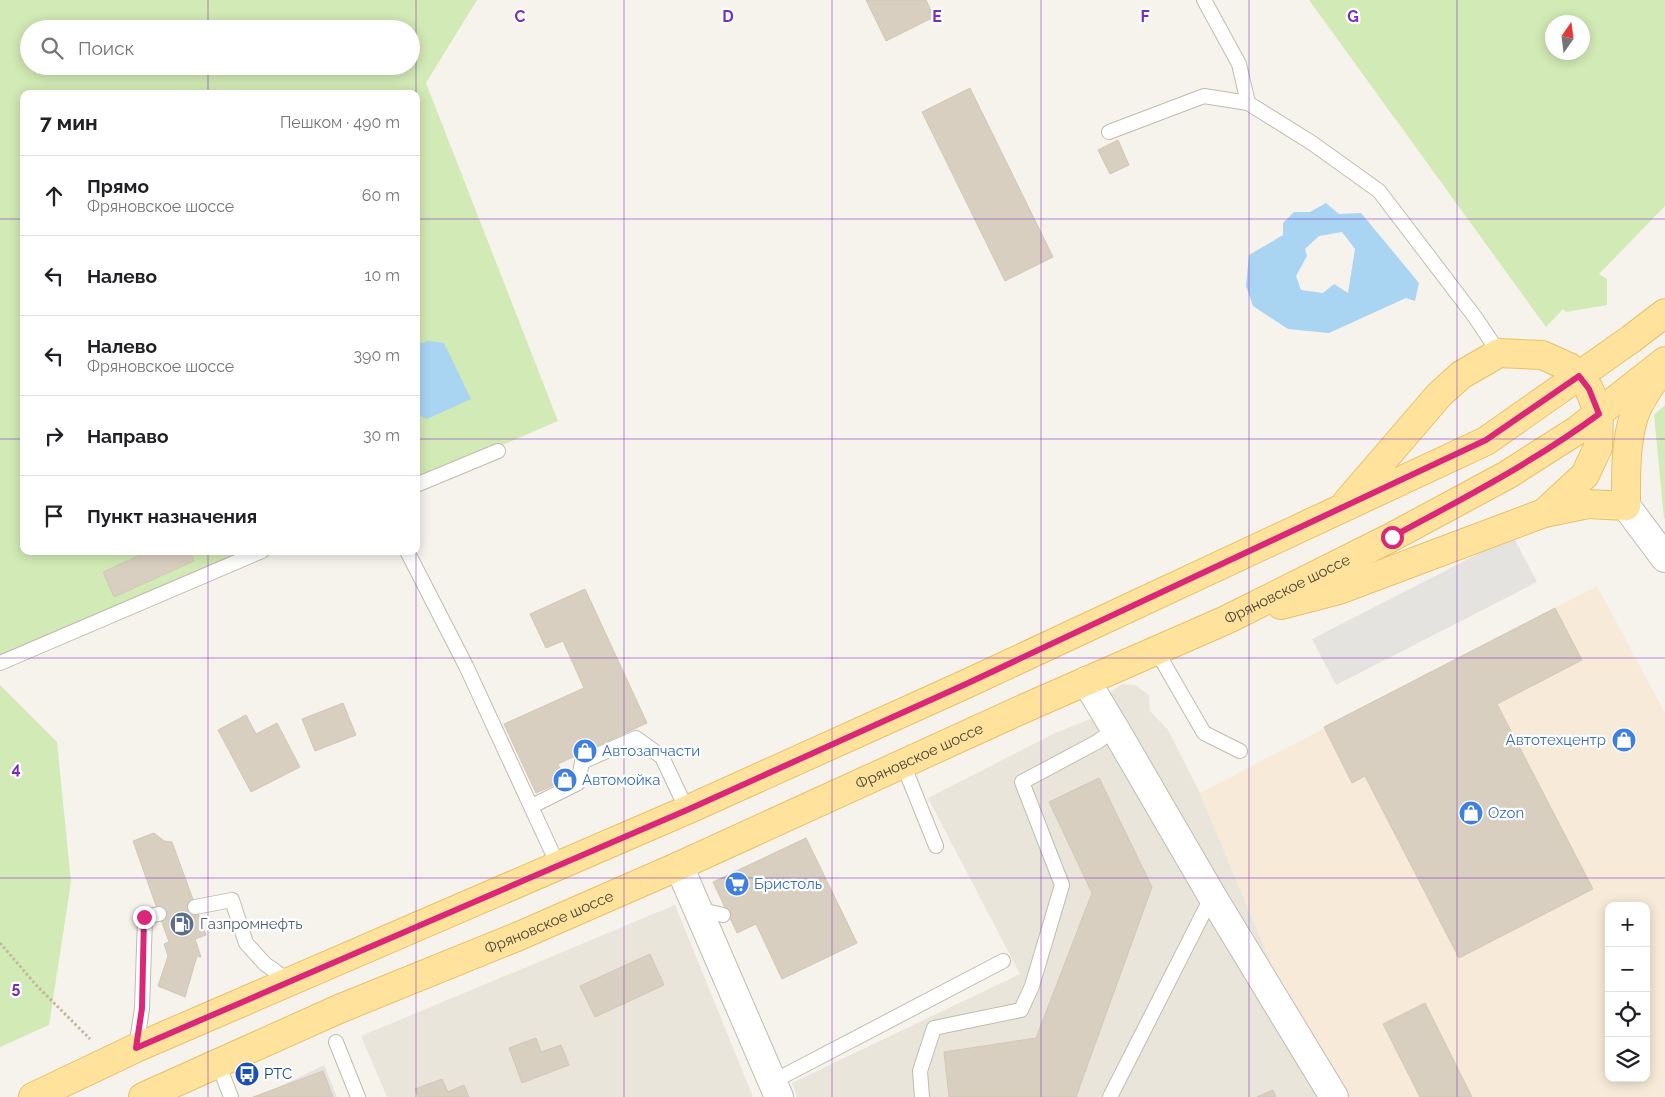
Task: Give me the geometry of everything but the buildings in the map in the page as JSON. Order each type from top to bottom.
[{"type":"main road","points":[[33,1097],[136,1048],[687,810],[966,684],[1486,440],[1579,376],[1665,313]]},
{"type":"main road","points":[[1342,509],[1439,395],[1461,375],[1499,353],[1542,354],[1569,367],[1579,376],[1589,389],[1599,414],[1626,506]]},
{"type":"main road","points":[[1626,506],[1626,459],[1635,415],[1665,363]]},
{"type":"main road","name":"Фряновское шоссе","points":[[149,1096],[339,1009],[519,936],[679,866],[1086,681],[1226,620],[1392,537],[1507,475],[1576,432],[1665,363]]},
{"type":"main road","points":[[1544,513],[1585,474],[1598,447],[1599,414]]},
{"type":"main road","points":[[1226,620],[1339,590],[1544,513],[1588,504],[1626,506]]},
{"type":"street","points":[[1626,506],[1665,558]]},
{"type":"street","points":[[1086,681],[1212,896],[1334,1097]]},
{"type":"street","points":[[679,866],[776,1089]]},
{"type":"lane","points":[[1204,0],[1238,64],[1248,103]]},
{"type":"lane","points":[[1108,132],[1204,96],[1248,103],[1312,143],[1379,191],[1475,317],[1499,353]]},
{"type":"lane","points":[[420,483],[498,451]]},
{"type":"lane","points":[[0,663],[253,555]]},
{"type":"lane","points":[[409,555],[466,666],[558,865]]},
{"type":"lane","points":[[1156,650],[1204,733],[1240,751]]},
{"type":"lane","points":[[922,1097],[920,1071],[934,1028],[1021,1010],[1032,986],[1062,885],[1022,782],[1097,742],[1115,728]]},
{"type":"lane","points":[[532,806],[578,783],[582,762],[636,738],[662,758],[687,810]]},
{"type":"lane","points":[[903,764],[936,846]]},
{"type":"lane","points":[[1110,1097],[1212,896]]},
{"type":"lane","points":[[196,907],[232,900],[246,943],[266,964],[289,981]]},
{"type":"lane","points":[[696,908],[723,915]]},
{"type":"lane","points":[[136,1048],[142,1008],[144,917],[159,914]]},
{"type":"lane","points":[[776,1089],[1003,961]]},
{"type":"lane","points":[[336,1042],[358,1097]]},
{"type":"lane","points":[[218,1063],[230,1097]]},
{"type":"path","points":[[0,943],[38,986],[111,1060]]},
{"type":"shaded area","points":[[1513,536],[1537,582],[1336,685],[1312,639]]},
{"type":"shaded area","points":[[1597,586],[1665,713],[1665,1097],[1327,1097],[1200,793]]},
{"type":"shaded area","points":[[1122,684],[1135,685],[1149,695],[1150,711],[1168,730],[1200,793],[1327,1097],[797,1097],[792,1083],[1020,974],[928,798],[1055,733],[1096,717],[1111,692]]},
{"type":"shaded area","points":[[675,905],[753,1097],[387,1097],[361,1036]]},
{"type":"shaded area","points":[[324,1065],[337,1097],[259,1097]]},
{"type":"green space","points":[[0,0],[477,0],[426,83],[558,421],[420,480],[420,90],[20,90],[20,555],[247,555],[0,662]]},
{"type":"green space","points":[[1309,0],[1665,0],[1665,206],[1599,274],[1607,279],[1607,305],[1566,312],[1563,309],[1546,327]]},
{"type":"green space","points":[[1665,405],[1665,518],[1664,519],[1654,415]]},
{"type":"green space","points":[[0,685],[57,742],[71,882],[49,1025],[0,1047]]},
{"type":"water","points":[[1326,203],[1339,214],[1361,213],[1419,283],[1415,301],[1406,298],[1329,333],[1288,329],[1253,306],[1246,286],[1249,255],[1283,235],[1283,223],[1294,212],[1310,212]],"holes":[[[1342,232],[1355,249],[1348,293],[1334,284],[1323,293],[1301,290],[1296,276],[1307,256],[1305,249],[1319,236]]]},
{"type":"water","points":[[428,341],[444,343],[471,399],[427,419],[420,416],[420,344]]},
{"type":"place","name":"Автотехцентр","points":[[1624,740]]},
{"type":"place","name":"Автозапчасти","points":[[585,751]]},
{"type":"place","name":"Автомойка","points":[[565,780]]},
{"type":"place","name":"Ozon","points":[[1471,813]]},
{"type":"place","name":"Бристоль","points":[[737,884]]},
{"type":"place","name":"Газпромнефть","points":[[182,924]]},
{"type":"place","name":"РТС","points":[[247,1074]]},
{"type":"route","points":[[144,917],[142,1008],[136,1048],[687,810],[966,684],[1486,440],[1579,376],[1589,389],[1599,414],[1576,432],[1507,475],[1392,537]]}]
